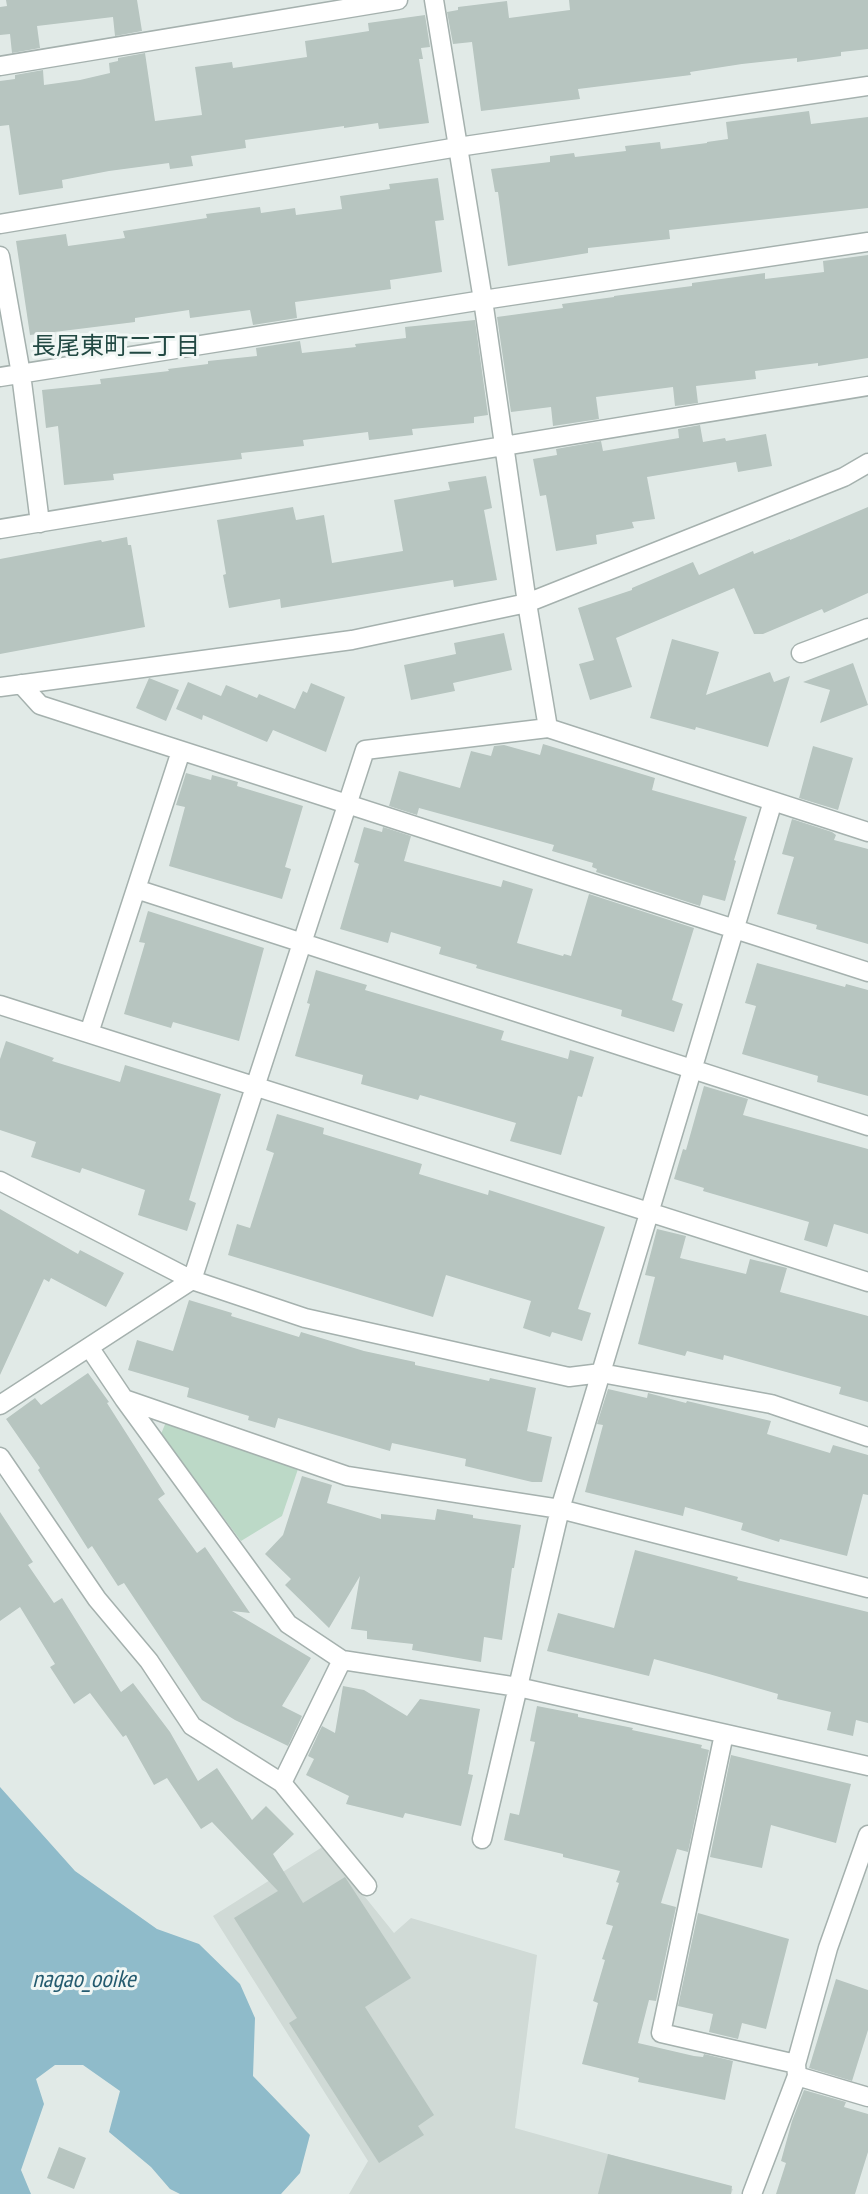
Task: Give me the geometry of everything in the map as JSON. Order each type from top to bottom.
[{"type":"street","points":[[0,66],[398,0]]},
{"type":"street","points":[[434,0],[483,300],[527,603],[548,728]]},
{"type":"street","points":[[0,224],[459,147],[868,87]]},
{"type":"street","points":[[0,377],[483,300],[868,242]]},
{"type":"street","points":[[0,256],[21,374],[40,522]]},
{"type":"street","points":[[0,529],[868,386]]},
{"type":"street","points":[[0,687],[352,640],[527,603],[844,477],[868,463]]},
{"type":"street","points":[[801,653],[868,628]]},
{"type":"street","points":[[21,684],[40,705],[868,972]]},
{"type":"street","points":[[0,1405],[192,1280],[365,750],[548,728],[868,832]]},
{"type":"street","points":[[88,1034],[181,751]]},
{"type":"street","points":[[482,1839],[560,1509],[773,801]]},
{"type":"street","points":[[136,889],[868,1126]]},
{"type":"street","points":[[0,1005],[868,1282]]},
{"type":"street","points":[[0,1181],[192,1280],[305,1318],[569,1377],[601,1373],[771,1404],[868,1437]]},
{"type":"street","points":[[89,1347],[124,1399],[288,1624],[342,1660],[518,1688],[868,1766]]},
{"type":"street","points":[[124,1399],[347,1476],[560,1509],[868,1588]]},
{"type":"street","points":[[0,1457],[98,1599],[149,1661],[192,1726],[282,1783],[366,1886]]},
{"type":"street","points":[[282,1783],[342,1660]]},
{"type":"street","points":[[724,1734],[661,2033],[797,2070],[868,2097]]},
{"type":"street","points":[[752,2194],[797,2070],[828,1948],[868,1835]]},
{"type":"shaded area","points":[[324,1846],[394,1933],[411,1918],[537,1955],[515,2128],[733,2189],[731,2194],[349,2194],[368,2161],[213,1916]]},
{"type":"green space","points":[[166,1422],[298,1469],[282,1516],[241,1541],[161,1434]]},
{"type":"water","name":"nagao_ooike","points":[[0,1787],[75,1871],[157,1929],[199,1944],[240,1984],[255,2018],[253,2076],[310,2135],[300,2173],[281,2194],[180,2194],[170,2189],[151,2167],[109,2132],[120,2091],[83,2065],[55,2065],[36,2079],[44,2104],[21,2170],[31,2194],[0,2194]]},
{"type":"building","points":[[6,0],[137,0],[142,31],[115,36],[113,17],[37,26],[40,48],[12,53],[10,34],[0,35],[0,7],[7,6]]},
{"type":"building","points":[[569,0],[868,0],[868,49],[841,52],[841,56],[797,62],[797,58],[742,64],[690,72],[691,75],[578,89],[580,99],[481,111],[472,42],[453,44],[447,12],[458,10],[458,7],[507,1],[509,18],[570,10]]},
{"type":"building","points":[[425,15],[430,47],[421,48],[423,59],[419,59],[429,123],[379,129],[378,123],[344,128],[344,126],[245,140],[246,148],[191,156],[193,166],[170,169],[169,163],[109,171],[62,180],[63,188],[19,195],[9,125],[0,126],[0,81],[15,79],[15,75],[43,70],[44,85],[80,80],[110,73],[109,63],[118,61],[118,58],[145,53],[155,121],[202,115],[195,67],[232,62],[233,68],[307,57],[305,41],[369,31],[368,23]]},
{"type":"building","points":[[809,111],[811,124],[868,117],[868,208],[669,230],[670,239],[588,248],[588,253],[508,266],[498,192],[495,192],[491,169],[550,162],[550,156],[574,153],[575,157],[626,151],[625,146],[660,142],[661,149],[707,143],[728,139],[726,122]]},
{"type":"building","points":[[438,178],[444,220],[435,221],[442,272],[390,280],[391,289],[295,302],[297,318],[253,325],[250,310],[190,318],[189,310],[135,318],[135,322],[30,335],[16,241],[66,234],[68,246],[125,238],[123,231],[207,218],[206,214],[260,207],[261,213],[295,208],[296,215],[342,209],[340,196],[390,189],[389,184]]},
{"type":"building","points":[[868,255],[868,358],[818,366],[818,363],[755,371],[756,379],[696,386],[698,403],[675,406],[673,387],[596,397],[599,419],[553,426],[551,407],[511,412],[497,317],[563,308],[562,304],[692,286],[692,283],[765,273],[765,279],[824,272],[823,261]]},
{"type":"building","points":[[475,320],[488,415],[474,417],[474,423],[412,429],[413,435],[369,440],[368,432],[303,440],[304,446],[241,453],[242,459],[113,474],[114,480],[64,485],[58,426],[46,428],[42,390],[101,384],[100,379],[169,371],[168,369],[208,364],[208,361],[257,356],[256,348],[300,341],[302,353],[356,347],[355,344],[406,338],[405,327]]},
{"type":"building","points":[[700,425],[703,442],[725,438],[726,441],[766,434],[772,466],[738,472],[736,462],[647,477],[655,519],[632,522],[634,528],[596,535],[597,544],[556,551],[546,495],[540,496],[533,459],[557,455],[556,449],[601,441],[603,451],[679,438],[678,429]]},
{"type":"building","points":[[486,476],[492,508],[484,510],[497,580],[454,587],[453,580],[281,608],[280,599],[229,608],[217,520],[293,507],[296,520],[324,515],[332,563],[403,551],[394,500],[450,490],[448,482]]},
{"type":"building","points":[[868,507],[868,593],[824,613],[822,609],[763,634],[754,634],[734,588],[616,638],[632,687],[590,700],[579,664],[594,660],[578,608],[632,590],[632,588],[693,562],[699,575],[753,551],[754,554]]},
{"type":"building","points":[[127,537],[128,545],[131,545],[145,627],[0,654],[0,559]]},
{"type":"building","points":[[504,633],[512,670],[453,683],[455,691],[411,700],[404,665],[456,654],[454,643]]},
{"type":"building","points":[[672,639],[719,652],[706,695],[770,672],[774,682],[790,676],[768,747],[696,727],[695,730],[650,718]]},
{"type":"building","points":[[853,663],[868,705],[820,723],[830,690],[803,682]]},
{"type":"building","points":[[149,678],[179,690],[166,721],[136,708]]},
{"type":"building","points":[[188,682],[221,696],[226,685],[257,698],[259,694],[295,709],[303,691],[307,693],[311,683],[345,697],[326,752],[273,730],[267,742],[203,715],[202,720],[176,709]]},
{"type":"building","points":[[543,744],[655,778],[652,790],[747,817],[725,901],[703,895],[700,906],[596,872],[597,869],[592,867],[593,863],[552,851],[554,845],[419,808],[417,815],[389,806],[399,771],[460,788],[471,751],[491,756],[494,746],[504,745],[540,755]]},
{"type":"building","points":[[813,746],[853,758],[838,810],[799,798]]},
{"type":"building","points":[[186,773],[211,780],[212,775],[238,782],[237,786],[303,806],[285,867],[291,869],[282,899],[169,866],[185,807],[176,805]]},
{"type":"building","points":[[792,819],[832,832],[836,835],[834,840],[868,849],[868,944],[816,929],[817,925],[777,914],[794,857],[782,854]]},
{"type":"building","points":[[364,827],[382,832],[383,827],[411,836],[404,861],[501,887],[503,880],[533,889],[517,943],[563,956],[564,954],[571,956],[589,894],[694,928],[672,1000],[683,1004],[674,1032],[621,1016],[622,1010],[476,968],[477,965],[439,954],[441,947],[391,932],[388,943],[340,929],[359,864],[354,862]]},
{"type":"building","points":[[148,911],[264,948],[239,1041],[173,1022],[171,1028],[124,1014],[145,943],[139,942]]},
{"type":"building","points":[[757,963],[845,987],[846,984],[868,990],[868,1096],[817,1082],[818,1076],[742,1054],[756,1006],[745,1003]]},
{"type":"building","points":[[316,970],[367,985],[365,990],[504,1031],[501,1040],[568,1059],[570,1050],[594,1057],[582,1097],[578,1096],[561,1155],[510,1141],[516,1123],[420,1095],[418,1100],[361,1084],[363,1075],[295,1056],[310,1004],[307,1003]]},
{"type":"building","points":[[6,1041],[54,1058],[52,1061],[120,1082],[125,1065],[221,1094],[189,1200],[196,1203],[187,1231],[138,1215],[145,1190],[82,1168],[80,1173],[31,1157],[36,1142],[0,1130],[0,1059]]},
{"type":"building","points":[[704,1086],[748,1099],[743,1115],[868,1149],[868,1234],[834,1224],[827,1247],[804,1240],[809,1222],[703,1191],[704,1188],[674,1179],[683,1149],[686,1150]]},
{"type":"building","points":[[277,1114],[324,1128],[323,1134],[422,1164],[419,1174],[488,1195],[489,1190],[605,1227],[578,1309],[591,1313],[582,1341],[552,1332],[550,1337],[523,1328],[531,1301],[446,1275],[433,1317],[228,1255],[237,1224],[250,1228],[274,1153],[266,1150]]},
{"type":"building","points":[[0,1209],[78,1254],[80,1250],[124,1273],[106,1307],[51,1278],[49,1282],[44,1279],[0,1375]]},
{"type":"building","points":[[657,1229],[686,1236],[680,1258],[746,1274],[750,1259],[787,1268],[780,1292],[868,1316],[868,1402],[839,1394],[841,1387],[724,1355],[723,1360],[687,1351],[685,1356],[638,1344],[655,1277],[645,1275]]},
{"type":"building","points":[[189,1300],[299,1337],[301,1332],[364,1351],[415,1362],[415,1365],[489,1381],[490,1378],[536,1388],[527,1431],[552,1437],[542,1482],[532,1482],[465,1466],[466,1459],[392,1443],[390,1451],[278,1418],[275,1428],[248,1420],[249,1416],[187,1397],[189,1388],[128,1370],[137,1340],[173,1351]]},
{"type":"building","points":[[88,1373],[109,1402],[107,1403],[165,1494],[158,1499],[197,1553],[205,1547],[250,1613],[232,1611],[311,1658],[282,1706],[302,1716],[288,1746],[235,1720],[202,1700],[124,1583],[118,1586],[92,1546],[88,1549],[38,1470],[40,1468],[6,1419],[35,1398],[41,1405]]},
{"type":"building","points":[[608,1389],[647,1398],[648,1393],[771,1421],[767,1434],[830,1453],[833,1445],[868,1455],[868,1495],[863,1494],[847,1556],[780,1539],[779,1542],[741,1530],[743,1523],[685,1507],[683,1516],[585,1492],[603,1425],[597,1424]]},
{"type":"building","points":[[302,1476],[332,1485],[327,1503],[381,1519],[381,1514],[435,1520],[437,1509],[473,1515],[473,1518],[521,1525],[514,1568],[512,1568],[502,1640],[484,1637],[481,1662],[412,1650],[413,1644],[367,1639],[367,1631],[351,1629],[360,1576],[329,1628],[285,1585],[291,1579],[265,1554],[283,1535]]},
{"type":"building","points":[[0,1512],[33,1562],[28,1565],[54,1603],[62,1598],[121,1692],[133,1683],[170,1732],[198,1781],[217,1768],[252,1820],[266,1806],[294,1834],[273,1854],[303,1903],[345,1877],[411,1978],[365,2007],[434,2115],[418,2126],[424,2135],[379,2163],[289,2023],[297,2018],[234,1918],[278,1891],[212,1822],[201,1829],[167,1778],[154,1785],[126,1735],[123,1737],[90,1693],[74,1704],[50,1667],[55,1664],[20,1607],[0,1621]]},
{"type":"building","points":[[635,1550],[738,1577],[737,1580],[868,1612],[868,1723],[856,1720],[853,1736],[827,1730],[831,1712],[777,1699],[778,1694],[709,1674],[654,1659],[649,1676],[547,1651],[558,1613],[614,1628]]},
{"type":"building","points":[[343,1686],[364,1690],[407,1716],[420,1699],[480,1709],[468,1774],[473,1775],[461,1826],[405,1813],[403,1818],[346,1804],[349,1796],[306,1775],[314,1759],[308,1756],[322,1726],[335,1733]]},
{"type":"building","points":[[537,1706],[702,1745],[701,1748],[709,1750],[688,1852],[677,1849],[661,1903],[676,1907],[656,2001],[649,2000],[638,2043],[694,2056],[703,2057],[704,2054],[733,2061],[725,2100],[638,2082],[639,2078],[582,2064],[598,2003],[593,2001],[605,1960],[602,1959],[613,1926],[606,1924],[619,1883],[616,1882],[620,1871],[504,1840],[510,1813],[519,1815],[535,1742],[530,1741]]},
{"type":"building","points":[[731,1755],[851,1784],[836,1843],[771,1825],[762,1868],[710,1857]]},
{"type":"building","points":[[698,1913],[789,1939],[766,2029],[742,2023],[738,2039],[709,2032],[713,2014],[678,2006]]},
{"type":"building","points":[[836,1979],[868,1990],[868,2030],[852,2081],[809,2068]]},
{"type":"building","points":[[804,2090],[846,2102],[844,2107],[868,2114],[868,2152],[855,2194],[776,2194],[786,2163],[781,2161],[792,2121]]},
{"type":"building","points":[[59,2147],[86,2158],[74,2189],[47,2178]]},
{"type":"building","points":[[608,2154],[732,2186],[731,2194],[598,2194]]},
{"type":"district","name":"長尾東町二丁目","points":[[116,347]]}]
